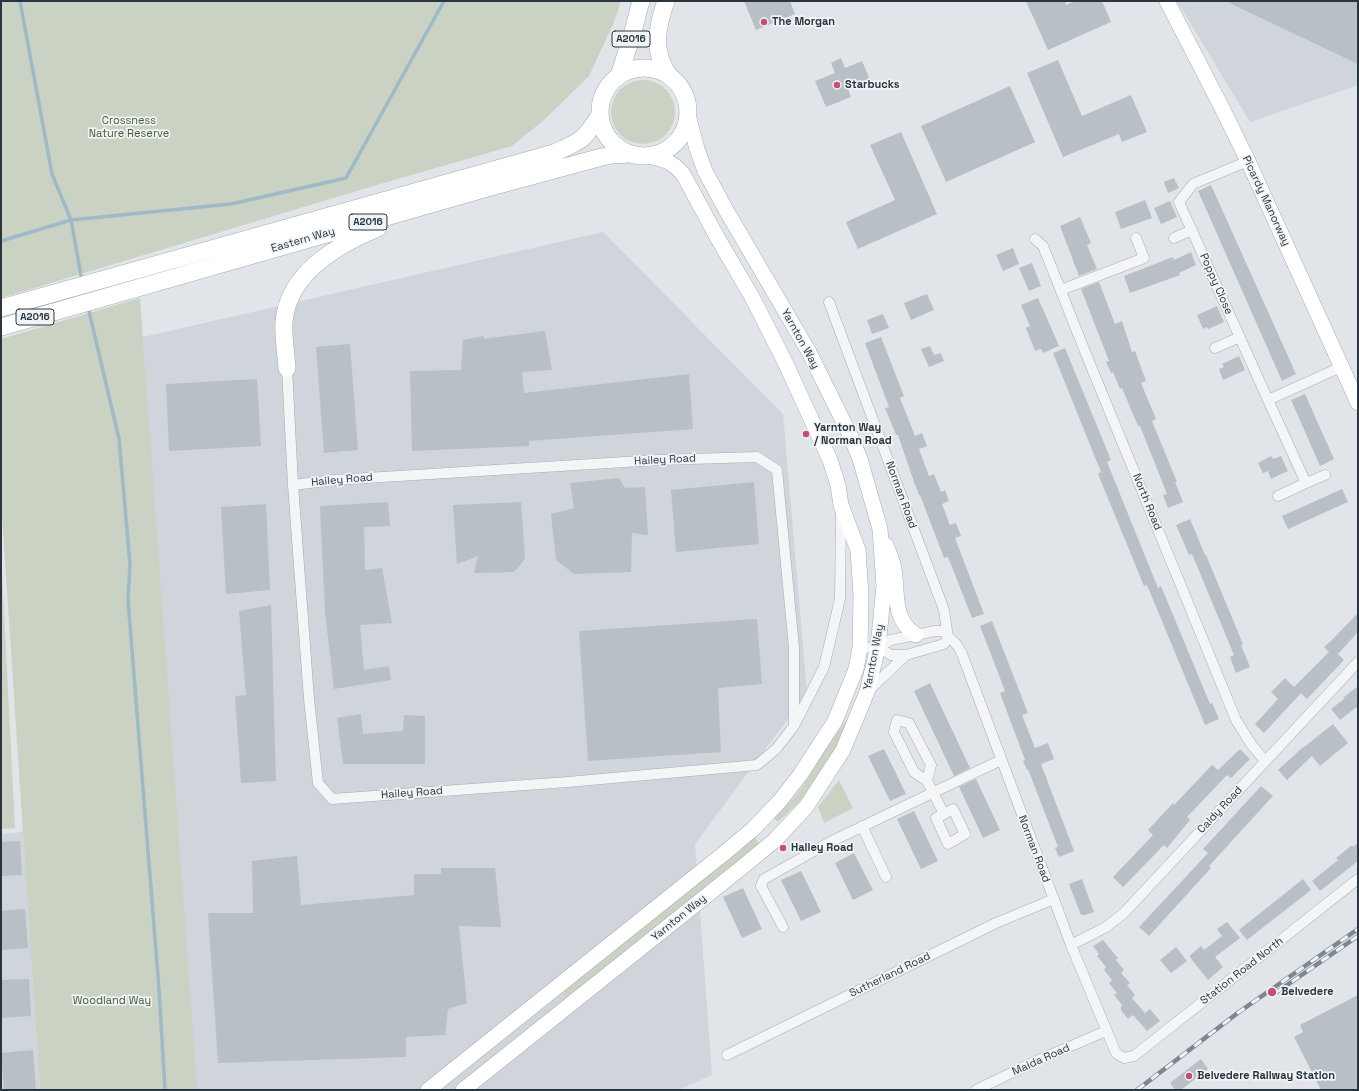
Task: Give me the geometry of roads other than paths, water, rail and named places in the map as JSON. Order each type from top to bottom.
[{"type":"main road","name":"A2016","points":[[619,76],[641,1]]},
{"type":"main road","name":"A2016","points":[[666,1],[657,33],[658,52],[662,66],[668,74]]},
{"type":"main road","points":[[643,67],[657,69],[668,74],[682,89],[687,102],[688,115],[685,130],[676,143],[664,152],[649,156],[629,154],[611,141],[604,131],[599,116],[600,103],[610,84],[619,76],[643,67]]},
{"type":"main road","name":"Eastern Way","points":[[1,308],[102,278],[554,153],[581,140],[590,132],[599,116]]},
{"type":"main road","name":"Eastern Way","points":[[1,327],[487,188],[598,158],[611,155],[629,154]]},
{"type":"main road","points":[[287,368],[284,321],[290,298],[301,280],[314,265],[329,253],[364,234],[487,188]]},
{"type":"street","name":"Picardy Manorway","points":[[1167,1],[1248,160],[1358,403]]},
{"type":"street","name":"Yarnton Way","points":[[463,1090],[775,840],[806,807],[843,750],[867,692],[878,647],[884,586],[880,529],[860,459],[851,437],[808,352],[708,177],[697,149],[688,115]]},
{"type":"street","name":"Yarnton Way","points":[[428,1090],[753,829],[779,802],[800,776],[835,721],[856,669],[860,648],[861,595],[858,550],[841,505],[838,485],[830,460],[784,360],[752,297],[714,231],[690,185],[676,166],[667,161],[649,156]]},
{"type":"street","name":"Poppy Close","points":[[1248,160],[1193,184],[1179,202],[1306,484]]},
{"type":"street","points":[[1174,238],[1192,230]]},
{"type":"street","points":[[1060,290],[1144,258],[1136,238]]},
{"type":"street","name":"North Road","points":[[1035,239],[1043,246],[1236,720],[1251,744],[1265,761]]},
{"type":"street","name":"Norman Road","points":[[830,306],[944,610],[948,638],[944,644],[906,654],[891,655],[878,647]]},
{"type":"street","points":[[1215,348],[1240,337]]},
{"type":"street","points":[[1268,400],[1341,367]]},
{"type":"street","name":"Hailey Road","points":[[287,368],[293,485],[309,699],[318,783],[332,799],[568,782],[756,765],[776,749],[794,726],[824,667],[840,599],[841,505]]},
{"type":"street","name":"Hailey Road","points":[[293,485],[334,480],[657,460],[757,457],[778,470],[794,648],[794,726]]},
{"type":"street","points":[[1278,496],[1325,475]]},
{"type":"street","points":[[880,529],[894,567],[899,611],[908,629],[916,635]]},
{"type":"street","name":"Norman Road","points":[[860,648],[878,647],[891,640],[935,631],[944,632],[948,638],[953,641],[962,654],[1071,945],[1116,1053],[1124,1058]]},
{"type":"street","name":"Norman Road","points":[[867,692],[906,654]]},
{"type":"street","name":"Caldy Road","points":[[1071,945],[1106,927],[1124,913],[1358,662]]},
{"type":"street","points":[[927,781],[931,765],[909,723],[897,720],[894,732],[914,772],[927,781],[944,814]]},
{"type":"street","points":[[783,927],[761,886],[764,879],[830,842],[1001,760]]},
{"type":"street","points":[[862,826],[886,877]]},
{"type":"street","name":"Station Road North","points":[[1124,1058],[1134,1056],[1358,879]]},
{"type":"street","name":"Sutherland Road","points":[[727,1055],[996,923],[1054,899]]},
{"type":"street","name":"Maida Road","points":[[976,1090],[1036,1061],[1106,1031]]},
{"type":"waterway","points":[[20,1],[52,174],[71,220],[82,281]]},
{"type":"waterway","points":[[1,241],[71,220],[231,204],[346,178],[444,1]]},
{"type":"waterway","points":[[88,307],[119,439],[130,564],[128,600],[159,989],[165,1090]]},
{"type":"railway","points":[[1137,1090],[1239,1012],[1358,929]]},
{"type":"railway","points":[[1277,992],[1358,936]]},
{"type":"place","name":"The Morgan","points":[[764,22]]},
{"type":"place","name":"Starbucks","points":[[837,85]]},
{"type":"place","name":"Yarnton Way / Norman Road","points":[[806,434]]},
{"type":"place","name":"Hailey Road","points":[[783,848]]},
{"type":"place","name":"Belvedere","points":[[1272,992]]},
{"type":"place","name":"Belvedere Railway Station","points":[[1189,1076]]},
{"type":"park label","name":"Crossness Nature Reserve","points":[[129,127]]},
{"type":"park label","name":"Woodland Way","points":[[112,1001]]}]
